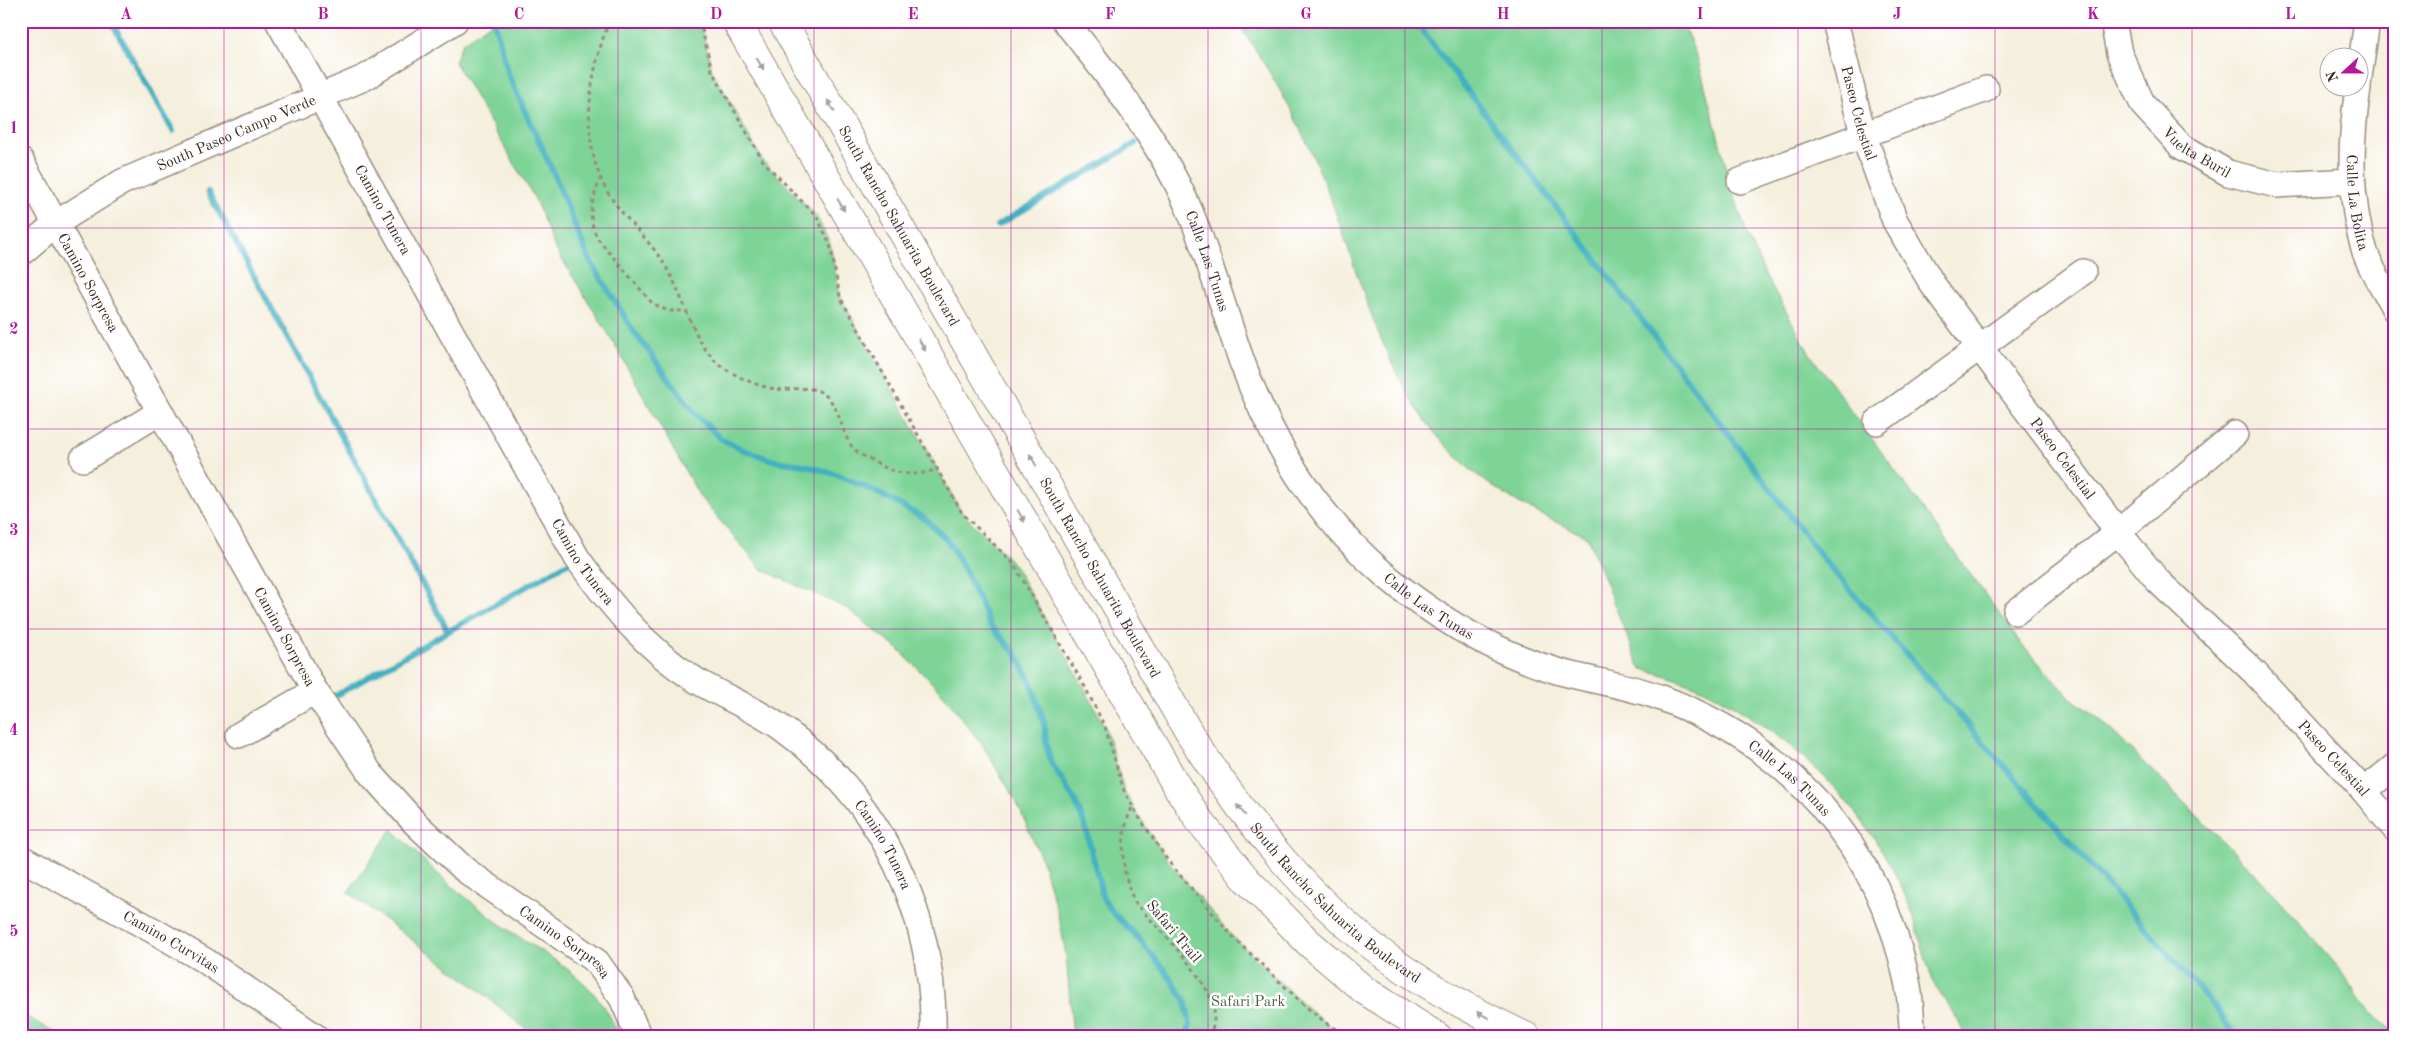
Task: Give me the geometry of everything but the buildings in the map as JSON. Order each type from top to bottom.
[{"type":"street","name":"Camino Tunera","points":[[278,21],[319,98],[577,558],[595,583],[641,636],[664,657],[694,679],[747,706],[783,729],[809,750],[844,785],[866,812],[903,876],[915,908],[925,942],[931,977],[933,1037]]},
{"type":"street","name":"South Paseo Campo Verde","points":[[21,253],[55,224],[122,182],[366,77],[454,21]]},
{"type":"street","points":[[736,21],[1166,768],[1199,820],[1246,879],[1308,942],[1364,990],[1438,1037]]},
{"type":"street","name":"South Rancho Sahuarita Boulevard","points":[[782,21],[1184,725],[1236,804],[1291,870],[1362,938],[1398,965],[1484,1016],[1527,1037]]},
{"type":"street","name":"Calle Las Tunas","points":[[1066,21],[1110,77],[1148,133],[1171,173],[1188,208],[1258,403],[1290,464],[1326,514],[1355,548],[1416,600],[1488,644],[1557,671],[1658,696],[1735,733],[1772,757],[1806,789],[1834,821],[1860,858],[1882,899],[1897,941],[1908,984],[1913,1037]]},
{"type":"street","name":"Paseo Celestial","points":[[1835,21],[1863,134],[1895,220],[1933,285],[2118,532],[2158,581],[2254,672],[2364,791],[2395,829]]},
{"type":"street","name":"Vuelta Buril","points":[[2113,21],[2119,53],[2143,105],[2181,146],[2228,173],[2277,185],[2352,181]]},
{"type":"street","name":"Calle La Bolita","points":[[2363,48],[2367,21]]},
{"type":"street","points":[[1740,181],[1986,89]]},
{"type":"street","name":"Calle La Bolita","points":[[2356,98],[2353,125],[2352,181],[2355,213],[2366,253],[2395,310]]},
{"type":"street","name":"Camino Sorpresa","points":[[21,161],[315,691],[370,773],[416,824],[465,870],[597,962],[622,998],[639,1037]]},
{"type":"street","points":[[1878,422],[2083,272]]},
{"type":"street","points":[[83,459],[160,412]]},
{"type":"street","points":[[2016,612],[2118,532],[2235,434]]},
{"type":"street","points":[[239,735],[315,691]]},
{"type":"street","points":[[2364,791],[2395,766]]},
{"type":"street","name":"Camino Curvitas","points":[[21,858],[207,962],[316,1037]]},
{"type":"path","points":[[609,21],[594,64],[590,101],[591,136],[600,177],[610,196],[664,264],[710,356],[733,373],[764,386],[776,389],[813,389],[827,396],[838,412],[847,438],[861,455],[893,472],[918,474],[938,468]]},
{"type":"path","points":[[700,21],[712,71],[763,161],[817,217],[830,244],[840,297],[962,513],[1013,564],[1051,628],[1105,727],[1124,791],[1168,861],[1232,936],[1304,1005],[1332,1027],[1360,1037]]},
{"type":"path","points":[[600,177],[590,205],[592,228],[598,239],[652,303],[668,311],[687,311]]},
{"type":"path","name":"Safari Trail","points":[[1133,807],[1126,822],[1123,848],[1130,892],[1136,904],[1191,968],[1210,998],[1214,1010],[1209,1037]]},
{"type":"green space","name":"Safari Park","points":[[494,21],[700,21],[712,71],[763,161],[817,217],[830,244],[840,297],[962,513],[1013,563],[1084,687],[1105,727],[1124,791],[1137,814],[1168,861],[1232,936],[1304,1005],[1331,1027],[1360,1037],[1073,1037],[1066,955],[1060,922],[1042,860],[1016,801],[983,746],[944,695],[898,649],[848,609],[761,569],[700,497],[611,338],[555,248],[535,199],[455,62],[462,43]]},
{"type":"green space","points":[[1236,21],[1682,21],[1698,60],[1731,185],[1746,231],[1765,274],[1810,354],[2022,645],[2071,698],[2103,722],[2265,883],[2337,966],[2369,1012],[2393,1031],[2379,1037],[1964,1037],[1958,1021],[1932,978],[1912,911],[1893,870],[1875,839],[1831,784],[1778,736],[1749,715],[1699,688],[1640,668],[1587,537],[1521,504],[1490,485],[1461,461],[1435,434],[1414,404],[1380,338],[1330,197],[1300,128],[1277,84]]},
{"type":"green space","points":[[392,829],[445,880],[476,906],[561,964],[589,988],[611,1018],[619,1037],[535,1037],[479,990],[348,892]]},
{"type":"green space","points":[[21,1014],[64,1037],[21,1037]]},
{"type":"waterway","points":[[111,21],[173,131]]},
{"type":"waterway","points":[[494,21],[509,76],[554,174],[588,257],[634,332],[694,412],[720,438],[746,451],[775,461],[803,465],[835,474],[870,489],[924,518],[947,540],[965,570],[990,625],[1016,654],[1030,680],[1044,722],[1046,743],[1051,762],[1075,801],[1085,825],[1103,898],[1113,913],[1137,937],[1166,972],[1185,1000],[1190,1024],[1187,1037]]},
{"type":"waterway","points":[[1415,21],[1824,560],[2216,1009],[2237,1037]]},
{"type":"waterway","points":[[998,225],[1136,143]]},
{"type":"waterway","points":[[208,192],[448,631]]},
{"type":"waterway","points":[[328,700],[573,560]]}]
